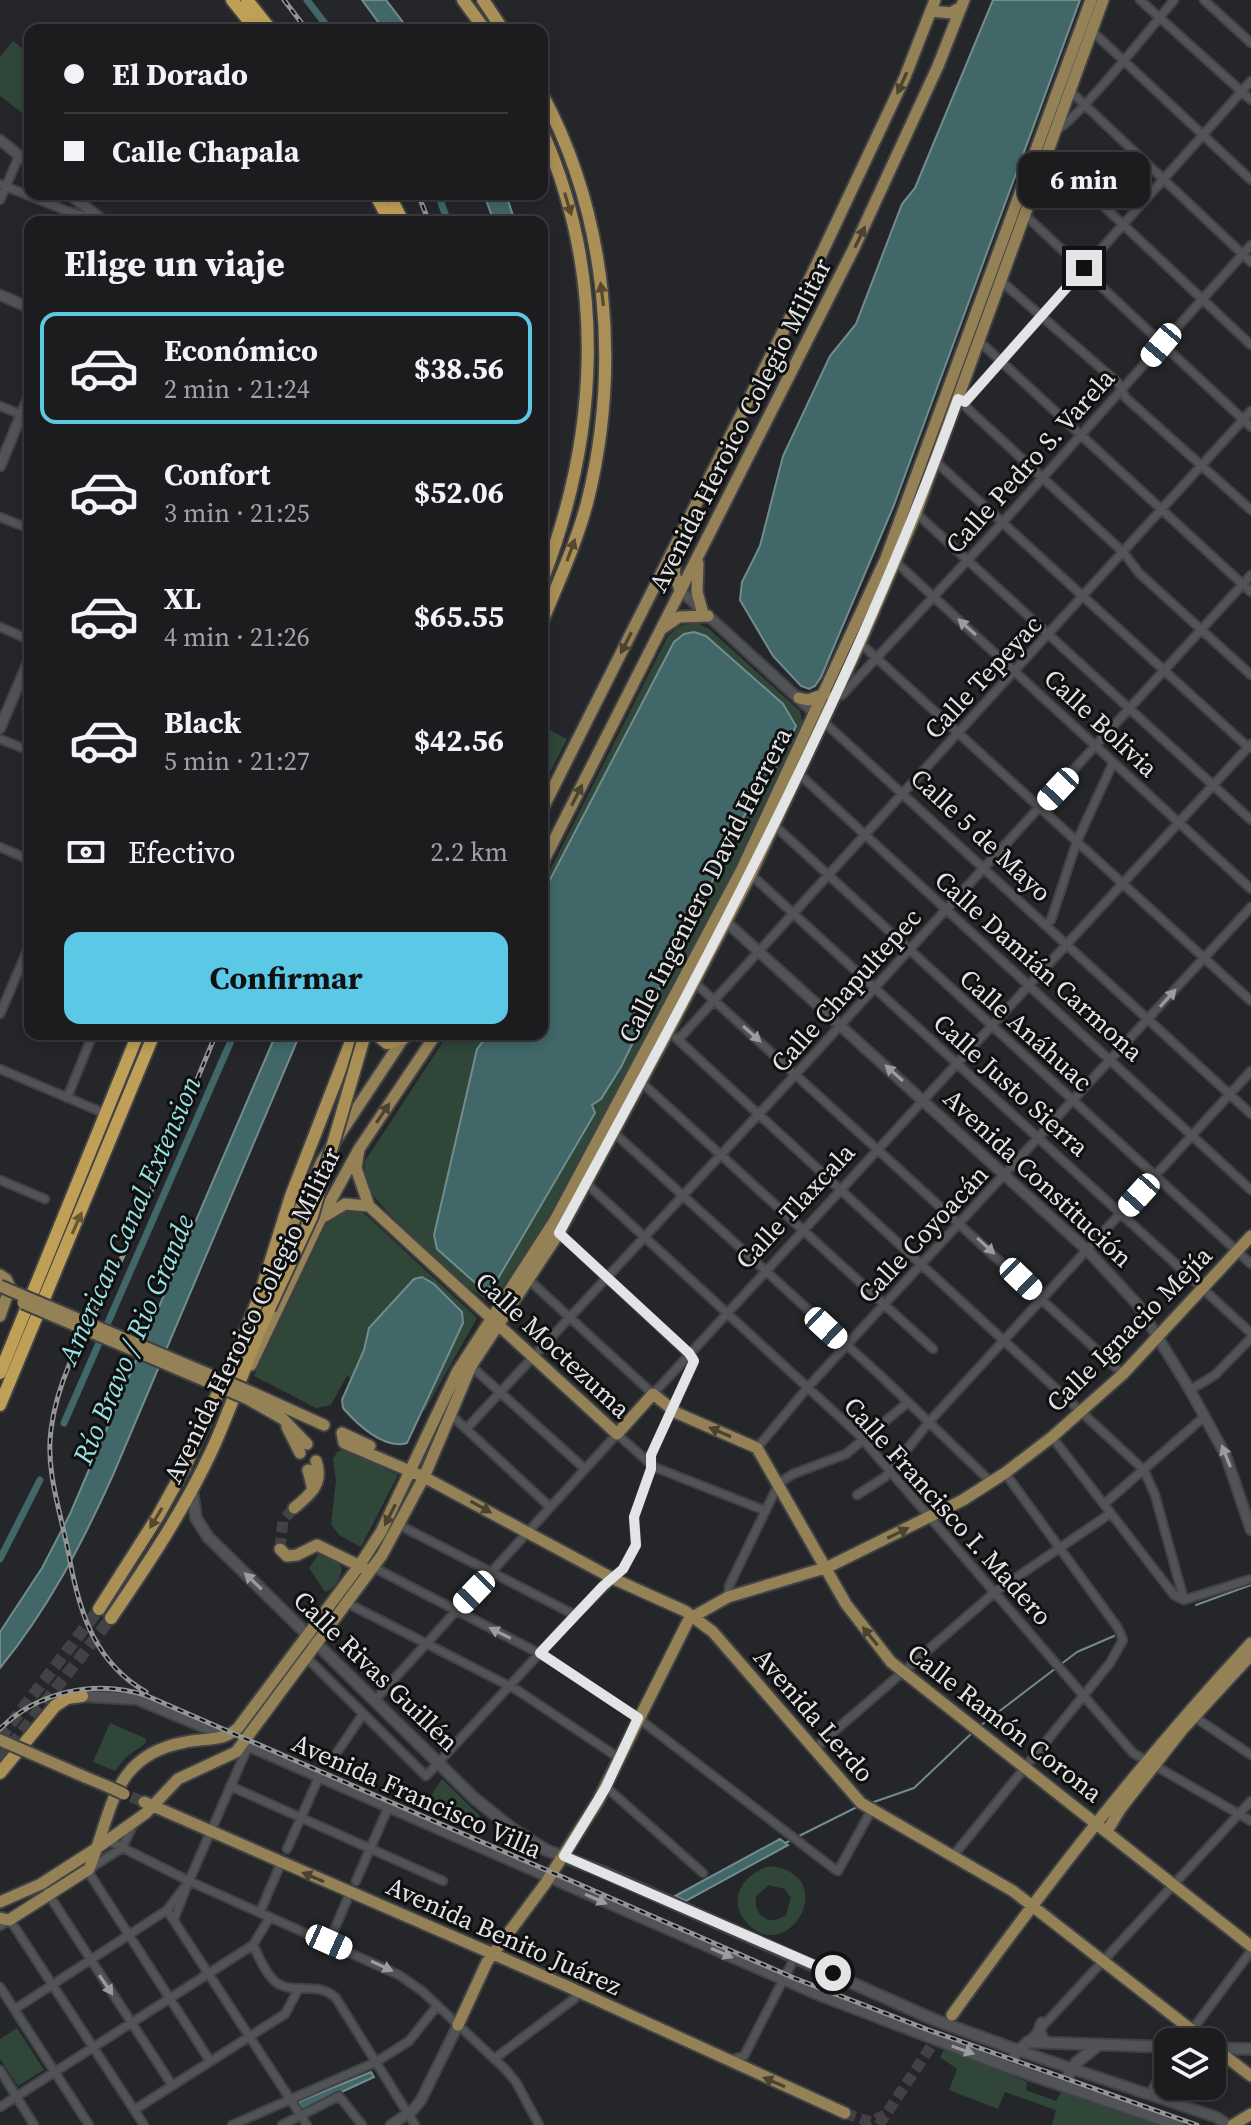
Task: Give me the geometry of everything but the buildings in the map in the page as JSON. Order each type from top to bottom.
[{"type":"highway","points":[[232,0],[251,24]]},
{"type":"highway","points":[[247,0],[266,24]]},
{"type":"highway","points":[[463,0],[481,24]]},
{"type":"highway","points":[[483,0],[499,24]]},
{"type":"highway","points":[[548,108],[572,162],[590,222],[605,331],[601,422],[593,476],[575,539],[548,607]]},
{"type":"highway","points":[[548,148],[571,212],[580,250],[589,351],[585,428],[579,461],[563,524],[548,565]]},
{"type":"highway","points":[[0,1373],[136,1040]]},
{"type":"highway","points":[[0,1405],[152,1040]]},
{"type":"highway","points":[[260,1295],[291,1196],[352,1040]]},
{"type":"highway","points":[[243,1380],[269,1309],[316,1205],[363,1040]]},
{"type":"highway","name":"Avenida Heroico Colegio Militar","points":[[99,1609],[184,1469],[260,1295]]},
{"type":"highway","points":[[0,1362],[25,1314]]},
{"type":"highway","name":"Avenida Heroico Colegio Militar","points":[[111,1618],[156,1553],[192,1489],[243,1380]]},
{"type":"highway","points":[[0,1773],[55,1706],[67,1698],[82,1696]]},
{"type":"main road","name":"Calle Ingeniero David Herrera","points":[[829,696],[860,643],[891,561],[1091,0]]},
{"type":"main road","name":"Calle Ingeniero David Herrera","points":[[313,1640],[347,1603],[418,1474],[494,1320],[529,1280],[559,1233],[721,918],[774,825],[829,696],[916,513],[961,401],[979,341],[1103,0]]},
{"type":"main road","points":[[933,6],[951,13],[963,4]]},
{"type":"main road","name":"Avenida Heroico Colegio Militar","points":[[548,852],[855,246],[938,66],[963,4]]},
{"type":"main road","name":"Avenida Heroico Colegio Militar","points":[[548,798],[849,197],[905,77],[933,6]]},
{"type":"main road","points":[[647,601],[663,589],[680,590],[674,573],[680,536]]},
{"type":"main road","points":[[660,631],[679,617],[705,613],[696,574],[701,552]]},
{"type":"main road","points":[[799,698],[829,696]]},
{"type":"main road","name":"Calle Ingeniero David Herrera","points":[[746,872],[820,718]]},
{"type":"main road","name":"Calle Ingeniero David Herrera","points":[[226,1736],[238,1728],[302,1654],[399,1525],[449,1388],[610,1129],[673,1036],[721,918]]},
{"type":"main road","name":"Avenida Heroico Colegio Militar","points":[[260,1295],[322,1161],[402,1040]]},
{"type":"main road","name":"Avenida Heroico Colegio Militar","points":[[243,1380],[320,1220],[359,1149],[432,1040]]},
{"type":"main road","name":"Calle Moctezuma","points":[[359,1149],[356,1168],[369,1206],[617,1434]]},
{"type":"main road","points":[[320,1220],[345,1204],[369,1206]]},
{"type":"main road","name":"Calle Ignacio Mejía","points":[[458,2025],[492,1954],[549,1878],[606,1787],[681,1632],[693,1616],[728,1597],[828,1567],[931,1517],[1005,1473],[1052,1437],[1123,1374],[1251,1236]]},
{"type":"main road","points":[[0,1275],[10,1287],[0,1316]]},
{"type":"main road","points":[[0,1286],[249,1396],[324,1425]]},
{"type":"main road","points":[[0,1293],[152,1354]]},
{"type":"main road","name":"Avenida Lerdo","points":[[449,1388],[442,1394],[408,1461],[400,1461],[342,1433],[344,1443],[418,1474],[614,1579],[693,1616],[713,1632],[866,1805],[1032,1905],[1188,2028]]},
{"type":"main road","points":[[653,1394],[672,1410],[757,1448]]},
{"type":"main road","name":"Calle Tlaxcala","points":[[617,1434],[653,1394]]},
{"type":"main road","points":[[249,1396],[283,1419],[304,1448]]},
{"type":"main road","points":[[435,1423],[443,1414],[449,1413]]},
{"type":"main road","name":"Calle Ramón Corona","points":[[757,1448],[828,1567],[846,1604],[891,1662],[1027,1767],[1251,1949]]},
{"type":"main road","points":[[294,1508],[313,1490],[320,1474],[312,1465]]},
{"type":"main road","name":"Calle Rivas Guillén","points":[[192,1489],[193,1510],[203,1531],[313,1640],[438,1763],[505,1823],[546,1850],[564,1856]]},
{"type":"main road","points":[[280,1549],[287,1556],[293,1556],[317,1545],[367,1566]]},
{"type":"main road","points":[[952,2015],[1032,1905],[1102,1827],[1149,1764],[1251,1643]]},
{"type":"main road","name":"Calle Ingeniero David Herrera","points":[[104,1837],[134,1822],[178,1779],[231,1756],[248,1741],[302,1654]]},
{"type":"main road","points":[[1191,1714],[1251,1655]]},
{"type":"main road","name":"Avenida Francisco Villa","points":[[82,1696],[137,1699],[226,1736],[248,1741],[388,1808],[782,1980],[1008,2067],[1178,2125]]},
{"type":"main road","points":[[3,1921],[89,1869],[104,1837],[124,1776],[140,1758],[163,1747],[226,1736]]},
{"type":"main road","points":[[0,1740],[128,1795]]},
{"type":"main road","name":"Avenida Benito Juárez","points":[[149,1804],[562,1984],[845,2113]]},
{"type":"main road","points":[[0,1902],[41,1884],[97,1848]]},
{"type":"main road","name":"Avenida Francisco Villa","points":[[564,1856],[935,2020],[1016,2052]]},
{"type":"main road","points":[[1042,2023],[1039,2031],[1044,2041]]},
{"type":"main road","points":[[1016,2052],[1028,2042],[1044,2041],[1154,2047]]},
{"type":"main road","points":[[1070,2071],[1097,2046]]},
{"type":"main road","points":[[1226,2047],[1251,2049]]},
{"type":"main road","name":"Avenida Lerdo","points":[[1226,2057],[1251,2076]]},
{"type":"main road","points":[[1230,2125],[1251,2114]]},
{"type":"street","points":[[1140,0],[1251,100]]},
{"type":"street","points":[[1055,131],[1061,129],[1085,103],[1174,0]]},
{"type":"street","points":[[1204,0],[1251,43]]},
{"type":"street","points":[[1092,31],[1251,180]]},
{"type":"street","points":[[1251,81],[1166,179],[961,401],[1124,553],[1139,573],[1251,675]]},
{"type":"street","points":[[1070,91],[1251,262]]},
{"type":"street","points":[[0,140],[24,160]]},
{"type":"street","points":[[1047,153],[1251,345]]},
{"type":"street","points":[[0,200],[3,185],[19,156]]},
{"type":"street","points":[[3,185],[24,194]]},
{"type":"street","points":[[40,200],[85,216]]},
{"type":"street","points":[[77,200],[97,216]]},
{"type":"street","points":[[1025,215],[1251,427]]},
{"type":"street","name":"Calle Pedro S. Varela","points":[[829,696],[842,695],[1003,522],[1251,245]]},
{"type":"street","points":[[1001,281],[1118,383],[1126,398],[1251,510]]},
{"type":"street","points":[[0,295],[24,305]]},
{"type":"street","points":[[979,341],[1251,592]]},
{"type":"street","points":[[0,406],[24,416]]},
{"type":"street","name":"Calle Tepeyac","points":[[673,1036],[714,999],[1251,411]]},
{"type":"street","points":[[0,466],[24,421]]},
{"type":"street","points":[[935,461],[1250,747]]},
{"type":"street","points":[[916,513],[1251,820]]},
{"type":"street","points":[[0,517],[24,527]]},
{"type":"street","name":"Calle Bolivia","points":[[891,561],[1251,889]]},
{"type":"street","name":"Calle Chapultepec","points":[[467,1428],[760,1114],[1251,575]]},
{"type":"street","name":"Calle 5 de Mayo","points":[[680,590],[1251,1114]]},
{"type":"street","points":[[0,627],[24,637]]},
{"type":"street","points":[[860,643],[1251,1001]]},
{"type":"street","points":[[0,728],[24,672]]},
{"type":"street","points":[[0,739],[24,749]]},
{"type":"street","name":"Calle Tlaxcala","points":[[653,1394],[763,1271],[1250,747]]},
{"type":"street","points":[[1046,925],[1051,920],[1077,841],[1113,763]]},
{"type":"street","name":"Calle Damián Carmona","points":[[798,773],[1251,1190]]},
{"type":"street","name":"Calle Anáhuac","points":[[774,825],[1251,1264]]},
{"type":"street","points":[[0,847],[24,857]]},
{"type":"street","name":"Calle Justo Sierra","points":[[746,872],[1122,1213],[1251,1336]]},
{"type":"street","name":"Calle Coyoacán","points":[[757,1448],[808,1387],[923,1266],[1251,907]]},
{"type":"street","name":"Avenida Constitución","points":[[721,918],[1088,1251],[1124,1288],[1159,1338],[1226,1456],[1247,1503],[1251,1530]]},
{"type":"street","points":[[0,1014],[24,958]]},
{"type":"street","points":[[20,967],[24,969]]},
{"type":"street","points":[[694,982],[1123,1374]]},
{"type":"street","points":[[673,1036],[1144,1470],[1155,1495],[1184,1600]]},
{"type":"street","points":[[67,1098],[91,1040]]},
{"type":"street","points":[[0,1069],[106,1114]]},
{"type":"street","points":[[857,1495],[885,1477],[929,1422],[1251,1071]]},
{"type":"street","points":[[641,1082],[933,1349]]},
{"type":"street","points":[[610,1129],[991,1482]]},
{"type":"street","points":[[0,1180],[45,1199]]},
{"type":"street","name":"Calle Francisco I. Madero","points":[[586,1183],[864,1441],[1128,1748],[1149,1764],[1251,1821]]},
{"type":"street","points":[[438,1763],[575,1615],[614,1579],[636,1545],[634,1517],[651,1455],[693,1364],[689,1353],[559,1233]]},
{"type":"street","points":[[529,1280],[653,1394]]},
{"type":"street","points":[[1190,1390],[1215,1375],[1251,1336]]},
{"type":"street","points":[[471,1366],[585,1469]]},
{"type":"street","points":[[728,1597],[729,1586],[779,1483],[793,1474],[846,1454],[907,1403]]},
{"type":"street","points":[[449,1413],[550,1507]]},
{"type":"street","points":[[1104,1504],[1205,1416]]},
{"type":"street","name":"Calle Tlaxcala","points":[[375,1700],[617,1434]]},
{"type":"street","name":"Calle Moctezuma","points":[[617,1434],[651,1464],[766,1511]]},
{"type":"street","points":[[1052,1437],[1174,1595],[1184,1600],[1251,1579]]},
{"type":"street","points":[[953,1856],[1117,1655],[1123,1640],[1005,1473]]},
{"type":"street","points":[[814,1749],[995,1592],[1111,1513]]},
{"type":"street","points":[[399,1525],[575,1615]]},
{"type":"street","points":[[367,1566],[540,1653],[638,1718],[838,1871],[866,1805]]},
{"type":"street","points":[[347,1603],[508,1688],[619,1758]]},
{"type":"street","name":"Calle Rivas Guillén","points":[[302,1654],[426,1776],[438,1763]]},
{"type":"street","points":[[334,1757],[363,1714]]},
{"type":"street","points":[[1191,1714],[1251,1755]]},
{"type":"street","points":[[174,1919],[248,1741]]},
{"type":"street","points":[[287,1849],[319,1777]]},
{"type":"street","points":[[230,1786],[443,1881]]},
{"type":"street","points":[[606,1787],[703,1873]]},
{"type":"street","points":[[1028,2042],[1042,2023],[1251,1801]]},
{"type":"street","points":[[356,1881],[388,1808]]},
{"type":"street","points":[[134,1822],[122,1848],[89,1869],[210,2061]]},
{"type":"street","points":[[104,1837],[189,1881],[391,1970],[437,2006],[516,2082],[539,2125]]},
{"type":"street","points":[[260,1912],[281,1863]]},
{"type":"street","points":[[15,2009],[167,1910],[189,1881]]},
{"type":"street","points":[[41,1884],[172,2085]]},
{"type":"street","points":[[329,1942],[350,1893]]},
{"type":"street","points":[[167,1910],[307,2125]]},
{"type":"street","points":[[0,2107],[253,1945],[270,1917]]},
{"type":"street","points":[[3,1921],[52,1984],[144,2125]]},
{"type":"street","points":[[253,1945],[276,1982],[299,1988],[316,1988],[332,1994],[415,2125]]},
{"type":"street","points":[[1192,2028],[1251,1949]]},
{"type":"street","points":[[727,2059],[738,2060],[744,2056],[795,1957]]},
{"type":"street","points":[[0,1987],[89,2125]]},
{"type":"street","points":[[134,2110],[285,2014],[299,1988]]},
{"type":"street","points":[[494,2059],[574,1999],[578,1992]]},
{"type":"street","points":[[232,2125],[376,2062],[409,2041],[437,2006]]},
{"type":"street","name":"Calle Ignacio Mejía","points":[[408,2114],[421,2100],[458,2025]]},
{"type":"street","name":"Avenida Francisco Villa","points":[[1016,2052],[1148,2098],[1216,2117],[1230,2125]]},
{"type":"street","points":[[0,2070],[34,2125]]},
{"type":"street","points":[[1148,2098],[1154,2087]]},
{"type":"street","points":[[282,2125],[342,2096],[362,2125]]},
{"type":"street","points":[[391,2125],[408,2114]]},
{"type":"green space","points":[[13,41],[24,49],[24,114],[0,96],[0,57]]},
{"type":"green space","points":[[694,622],[708,628],[800,711],[803,725],[736,866],[540,1232],[497,1295],[488,1300],[445,1267],[378,1201],[367,1184],[365,1161],[444,1040],[548,1040],[548,874],[668,636],[678,627]]},
{"type":"green space","points":[[548,729],[567,739],[548,776]]},
{"type":"green space","points":[[344,1210],[366,1215],[477,1318],[425,1410],[347,1376],[331,1405],[316,1408],[254,1376],[326,1225]]},
{"type":"green space","points":[[344,1449],[398,1475],[361,1547],[339,1535],[331,1524],[336,1480],[333,1459],[337,1452]]},
{"type":"green space","points":[[320,1552],[337,1561],[342,1568],[337,1583],[325,1592],[309,1568]]},
{"type":"green space","points":[[110,1723],[145,1738],[146,1743],[126,1757],[115,1771],[93,1762]]},
{"type":"green space","points":[[442,1779],[488,1824],[487,1826],[429,1799]]},
{"type":"green space","points":[[770,1866],[792,1873],[803,1885],[805,1900],[801,1915],[791,1927],[777,1934],[762,1933],[746,1922],[740,1913],[738,1896],[741,1888],[761,1869]],"holes":[[[769,1885],[785,1889],[791,1898],[786,1915],[774,1920],[764,1918],[757,1909],[756,1896]]]},
{"type":"green space","points":[[17,2028],[44,2070],[18,2086],[0,2059],[0,2039]]},
{"type":"green space","points":[[945,2048],[1027,2082],[1026,2090],[1056,2101],[1062,2091],[1167,2125],[1052,2125],[1056,2110],[1005,2092],[998,2109],[949,2090],[957,2069],[940,2057]]},
{"type":"water","points":[[362,0],[386,0],[404,24],[380,24]]},
{"type":"water","points":[[993,0],[1080,0],[894,505],[821,677],[809,689],[801,686],[773,656],[740,600],[742,582],[760,546],[783,456],[830,356],[856,324],[902,204],[915,188]]},
{"type":"water","points":[[486,200],[508,200],[513,216],[492,216]]},
{"type":"water","points":[[694,632],[706,636],[783,704],[796,726],[772,774],[752,800],[621,1067],[601,1099],[592,1105],[595,1113],[493,1287],[481,1288],[437,1249],[434,1235],[477,1049],[484,1040],[548,1040],[548,884],[674,642],[684,634]]},
{"type":"water","points":[[273,1040],[297,1040],[89,1526],[34,1623],[0,1668],[0,1632],[42,1568],[70,1514]]},
{"type":"water","points":[[422,1277],[434,1284],[462,1312],[463,1323],[407,1443],[389,1443],[356,1421],[343,1408],[342,1400],[364,1350],[369,1328],[414,1279]]},
{"type":"water","points":[[780,1839],[788,1845],[686,1901],[675,1896]]},
{"type":"water","points":[[371,2072],[374,2077],[303,2110],[299,2104],[300,2101]]},
{"type":"waterway","name":"American Canal Extension","points":[[307,0],[325,24]]},
{"type":"waterway","name":"American Canal Extension","points":[[440,200],[446,216]]},
{"type":"waterway","name":"American Canal Extension","points":[[64,1423],[231,1040]]},
{"type":"waterway","points":[[0,1559],[40,1480]]},
{"type":"waterway","points":[[1196,1605],[1251,1585]]},
{"type":"waterway","points":[[980,1726],[1077,1652],[1114,1636]]},
{"type":"waterway","points":[[871,1803],[914,1788],[972,1733]]},
{"type":"waterway","points":[[785,1843],[857,1807]]},
{"type":"tunnel","points":[[280,1549],[283,1520],[294,1508]]},
{"type":"tunnel","points":[[0,1738],[99,1609]]},
{"type":"tunnel","points":[[0,1760],[111,1618]]},
{"type":"tunnel","points":[[131,1797],[144,1802]]},
{"type":"tunnel","points":[[879,2125],[951,2016]]},
{"type":"tunnel","points":[[845,2113],[870,2122],[885,2115]]},
{"type":"railway","points":[[284,0],[302,24]]},
{"type":"railway","points":[[420,200],[427,216]]},
{"type":"railway","points":[[146,1692],[114,1667],[85,1619],[74,1581],[50,1463],[51,1430],[68,1367],[130,1239],[214,1040]]},
{"type":"railway","points":[[0,1729],[31,1706],[67,1692],[106,1688],[145,1695],[794,1978],[926,2029],[1197,2125]]},
{"type":"route","points":[[833,1973],[564,1856],[606,1787],[638,1718],[540,1653],[603,1586],[614,1579],[634,1551],[634,1517],[651,1469],[651,1455],[694,1361],[559,1233],[751,874],[906,539],[958,399],[965,402],[1084,268]]},
{"type":"water label","name":"Río Bravo / Rio Grande","points":[[133,1339]]}]
